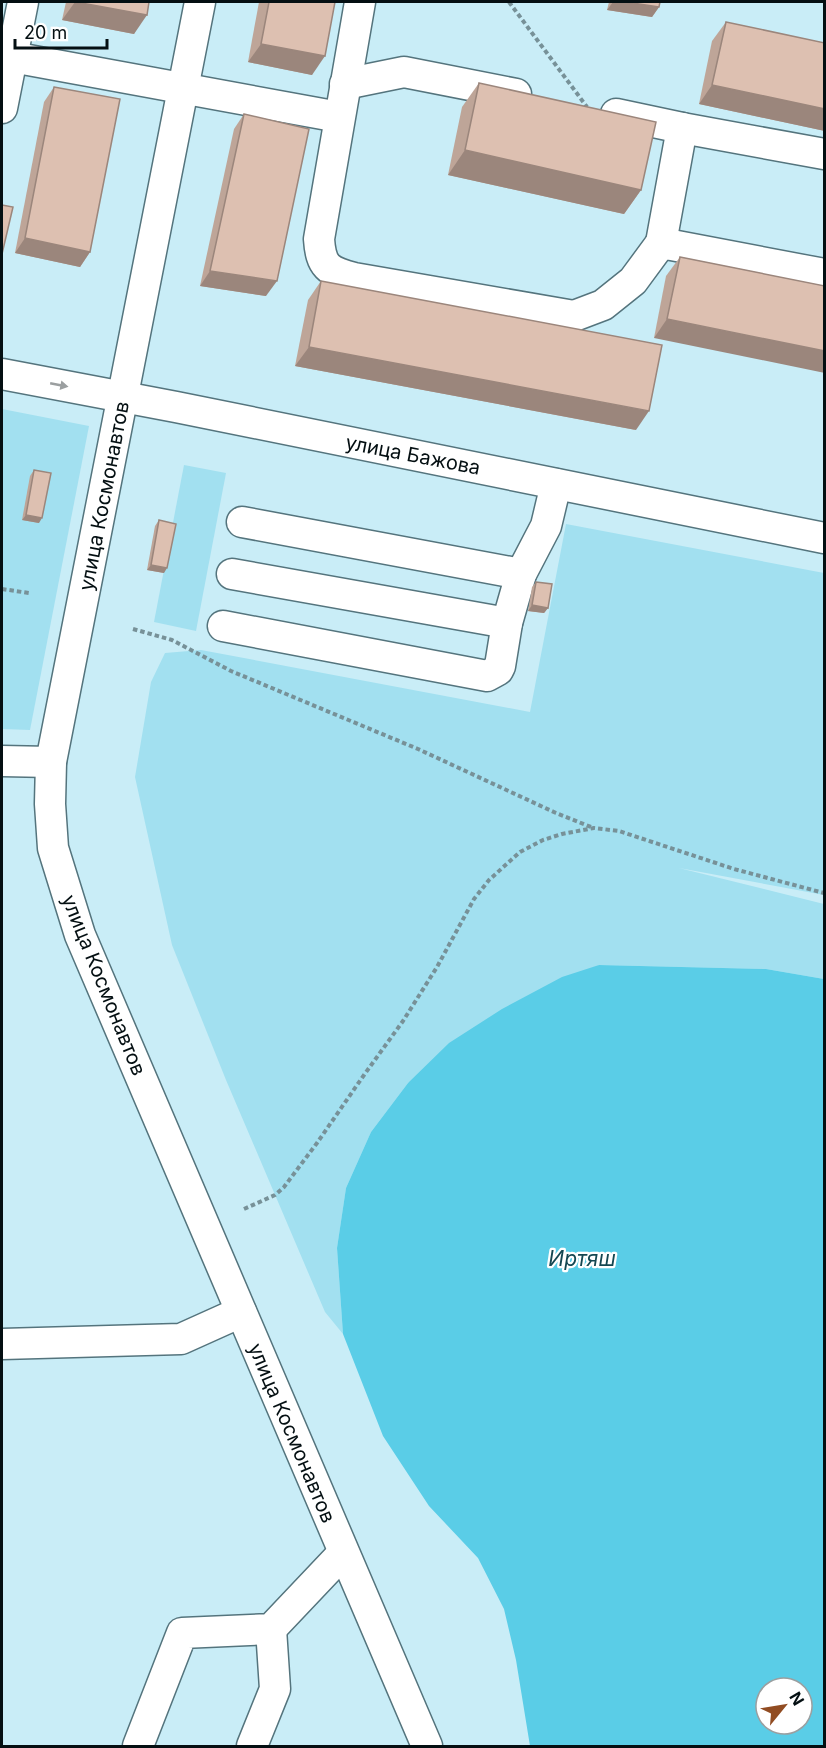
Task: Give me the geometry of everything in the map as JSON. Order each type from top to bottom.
[{"type":"street","points":[[2,108],[23,2]]},
{"type":"street","name":"улица Космонавтов","points":[[200,2],[51,762],[50,804],[53,848],[80,934],[427,1746]]},
{"type":"street","points":[[360,2],[319,239],[320,254],[325,266],[335,273],[574,316],[603,305],[633,281],[662,243],[682,128]]},
{"type":"street","points":[[12,57],[339,117]]},
{"type":"street","points":[[345,84],[404,72],[542,99]]},
{"type":"street","points":[[588,108],[825,154]]},
{"type":"street","points":[[662,243],[825,274]]},
{"type":"street","name":"улица Бажова","points":[[2,374],[825,538]]},
{"type":"street","points":[[223,626],[488,676],[500,666],[507,623],[521,574],[546,526],[555,484]]},
{"type":"street","points":[[242,522],[521,574]]},
{"type":"street","points":[[232,574],[507,623]]},
{"type":"street","points":[[2,761],[51,762]]},
{"type":"street","points":[[2,1344],[181,1339],[241,1312]]},
{"type":"street","points":[[138,1746],[182,1633],[271,1629],[344,1553]]},
{"type":"street","points":[[252,1746],[275,1689],[271,1629]]},
{"type":"path","points":[[509,2],[588,108]]},
{"type":"path","points":[[2,589],[29,593]]},
{"type":"path","points":[[133,629],[172,640],[231,671],[418,749],[545,809],[594,828],[619,831],[734,869],[825,893]]},
{"type":"path","points":[[244,1209],[275,1195],[284,1187],[317,1143],[403,1021],[437,967],[474,899],[489,880],[520,852],[543,840],[594,828]]},
{"type":"shaded area","points":[[2,409],[89,426],[30,730],[2,729]]},
{"type":"shaded area","points":[[184,465],[226,473],[196,631],[154,622]]},
{"type":"shaded area","points":[[566,524],[824,573],[824,895],[679,868],[824,904],[824,979],[766,969],[599,965],[408,1083],[371,1132],[346,1188],[337,1248],[343,1334],[325,1312],[226,1080],[172,945],[135,777],[151,682],[165,653],[201,650],[530,712]]},
{"type":"water","name":"Иртяш","points":[[599,965],[766,969],[824,979],[824,1746],[530,1746],[516,1660],[504,1609],[478,1558],[429,1506],[383,1436],[343,1334],[337,1248],[346,1188],[371,1132],[408,1083],[449,1043],[502,1009],[562,977]]},
{"type":"building","points":[[76,2],[149,2],[147,15]]},
{"type":"building","points":[[269,2],[335,2],[325,56],[261,44]]},
{"type":"building","points":[[626,2],[660,2],[659,7]]},
{"type":"building","points":[[726,22],[825,43],[825,109],[712,85]]},
{"type":"building","points":[[479,83],[656,122],[641,190],[465,150]]},
{"type":"building","points":[[54,87],[120,99],[90,252],[25,238]]},
{"type":"building","points":[[244,114],[309,129],[277,281],[210,271]]},
{"type":"building","points":[[2,205],[13,207],[2,254]]},
{"type":"building","points":[[680,257],[825,286],[825,351],[667,319]]},
{"type":"building","points":[[321,281],[662,345],[649,411],[309,347]]},
{"type":"building","points":[[34,470],[51,473],[42,518],[26,515]]},
{"type":"building","points":[[159,520],[176,524],[167,568],[151,565]]},
{"type":"building","points":[[536,582],[552,584],[548,608],[532,605]]}]
